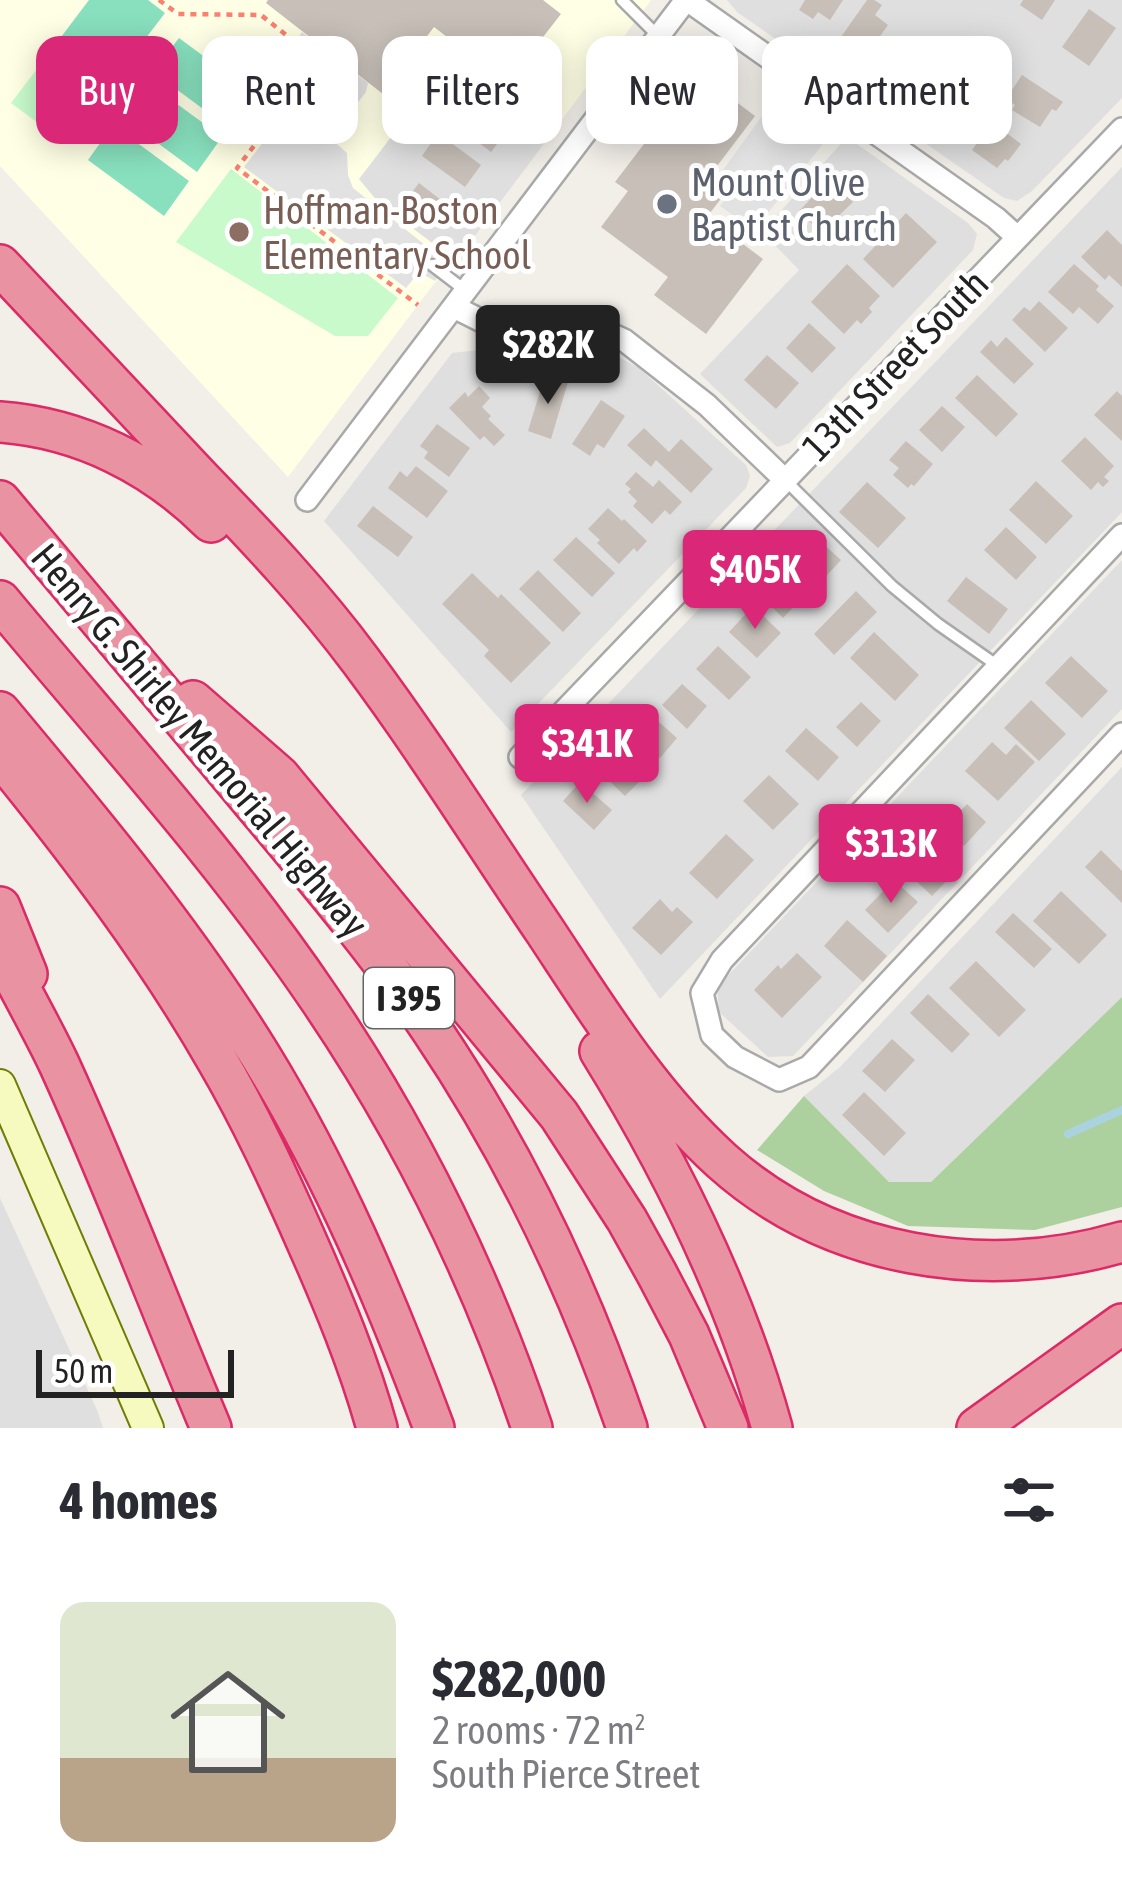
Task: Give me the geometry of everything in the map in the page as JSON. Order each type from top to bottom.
[{"type":"highway","points":[[0,265],[264,545],[360,660],[595,1007],[645,1076],[721,1160],[796,1212],[891,1249],[995,1262],[1063,1257],[1122,1243]]},
{"type":"highway","points":[[16,423],[95,444],[149,471],[199,509],[284,598],[360,660]]},
{"type":"highway","name":"Henry G. Shirley Memorial Highway","points":[[0,501],[347,915],[432,1031],[541,1219],[627,1428]]},
{"type":"highway","points":[[0,601],[262,920],[358,1058],[462,1251],[532,1428]]},
{"type":"highway","points":[[102,622],[279,776],[546,1099],[627,1220],[689,1335],[728,1428]]},
{"type":"highway","points":[[0,712],[157,904],[261,1058],[360,1246],[434,1428]]},
{"type":"highway","points":[[0,755],[109,896],[218,1061],[317,1264],[377,1428]]},
{"type":"highway","points":[[489,847],[527,941],[611,1069],[696,1226],[739,1324],[772,1428]]},
{"type":"highway","points":[[0,907],[57,1061]]},
{"type":"highway","points":[[0,950],[57,1061],[211,1428]]},
{"type":"highway","points":[[124,1213],[241,1428]]},
{"type":"highway","points":[[977,1428],[1122,1324]]},
{"type":"highway","points":[[997,1428],[1051,1375]]},
{"type":"street","points":[[658,36],[687,0],[1017,237]]},
{"type":"street","name":"13th Street South","points":[[520,758],[1122,129]]},
{"type":"street","points":[[307,500],[586,132]]},
{"type":"street","points":[[460,299],[482,321],[508,326],[566,322],[624,340],[706,405],[785,481]]},
{"type":"street","points":[[1122,535],[722,960],[702,993],[712,1035],[735,1057],[779,1081],[809,1067],[1122,734]]},
{"type":"street","points":[[0,1085],[148,1428]]},
{"type":"lane","points":[[622,0],[658,36]]},
{"type":"lane","points":[[432,265],[460,299]]},
{"type":"lane","points":[[785,481],[892,586],[998,666]]},
{"type":"path","points":[[159,0],[178,14],[261,15],[291,39],[261,79],[289,100],[237,168],[418,305]]},
{"type":"shaded area","name":"Hoffman-Boston Elementary School","points":[[0,0],[651,0],[624,36],[586,36],[586,87],[562,120],[562,36],[382,36],[382,144],[386,144],[359,179],[378,202],[456,261],[288,477],[0,166]]},
{"type":"shaded area","points":[[727,0],[1122,0],[1122,98],[1017,201],[1004,198],[926,144],[1012,144],[1012,36],[771,36]]},
{"type":"shaded area","points":[[358,75],[368,83],[358,102]]},
{"type":"shaded area","points":[[762,116],[762,144],[823,144],[754,230],[720,206],[733,188],[718,177]]},
{"type":"shaded area","points":[[262,144],[337,144],[347,153],[353,188],[448,263],[435,281],[419,272],[406,288],[244,167]]},
{"type":"shaded area","points":[[385,144],[544,144],[456,261],[378,203],[358,179]]},
{"type":"shaded area","points":[[841,144],[857,144],[977,234],[973,250],[790,443],[777,447],[700,374],[799,270],[762,232]]},
{"type":"shaded area","points":[[1122,167],[1122,512],[660,999],[521,795]]},
{"type":"shaded area","points":[[542,343],[613,354],[639,368],[746,465],[750,476],[746,488],[511,732],[324,521],[452,353]]},
{"type":"shaded area","points":[[1122,560],[1122,709],[793,1056],[768,1057],[719,1012],[717,987]]},
{"type":"shaded area","points":[[1122,767],[1122,997],[931,1182],[889,1182],[804,1096],[840,1067]]},
{"type":"shaded area","points":[[0,1198],[97,1410],[103,1428],[0,1428]]},
{"type":"green space","points":[[89,0],[148,0],[165,13],[147,36],[62,36]]},
{"type":"green space","points":[[178,39],[202,55],[202,108],[178,90]]},
{"type":"green space","points":[[36,70],[36,122],[11,103]]},
{"type":"green space","points":[[178,105],[202,122],[202,144],[217,144],[197,172],[159,144],[178,144]]},
{"type":"green space","points":[[99,144],[139,144],[189,181],[164,216],[88,160]]},
{"type":"green space","points":[[231,169],[398,298],[368,336],[335,336],[176,242]]},
{"type":"green space","points":[[1122,997],[1122,1207],[1035,1230],[908,1226],[824,1191],[757,1150],[804,1096],[889,1182],[931,1182]]},
{"type":"building","points":[[543,0],[561,14],[544,36],[446,36],[434,27],[427,36],[382,36],[382,93],[358,75],[358,36],[308,36],[266,3]]},
{"type":"building","points":[[805,0],[843,0],[830,20],[818,12],[813,19],[799,10]]},
{"type":"building","points":[[867,0],[882,5],[875,15],[888,25],[880,36],[842,36]]},
{"type":"building","points":[[1023,0],[1055,0],[1042,20],[1020,5]]},
{"type":"building","points":[[1089,9],[1116,28],[1089,66],[1062,47]]},
{"type":"building","points":[[1022,75],[1063,102],[1040,127],[1012,110],[1012,90]]},
{"type":"building","name":"Mount Olive Baptist Church","points":[[738,103],[755,116],[738,138]]},
{"type":"building","points":[[1012,137],[1021,144],[997,168],[972,150],[976,144],[1012,144]]},
{"type":"building","points":[[430,144],[453,144],[481,165],[465,187],[422,156]]},
{"type":"building","name":"Mount Olive Baptist Church","points":[[644,144],[734,144],[708,178],[726,192],[707,217],[763,259],[706,334],[654,295],[668,277],[601,227],[628,191],[615,182]]},
{"type":"building","points":[[419,183],[450,207],[434,228],[403,204]]},
{"type":"building","points":[[825,184],[835,194],[840,189],[853,202],[821,233],[799,211]]},
{"type":"building","points":[[906,213],[937,242],[893,288],[863,259]]},
{"type":"building","points":[[1107,230],[1122,245],[1122,287],[1109,275],[1105,280],[1081,257]]},
{"type":"building","points":[[847,264],[880,296],[861,324],[857,320],[844,334],[811,302]]},
{"type":"building","points":[[1074,264],[1114,306],[1098,324],[1079,307],[1073,314],[1048,292]]},
{"type":"building","points":[[1039,301],[1068,328],[1045,352],[1012,320],[1024,307],[1030,311]]},
{"type":"building","points":[[809,323],[836,348],[812,373],[786,348]]},
{"type":"building","points":[[1006,337],[1034,364],[1014,384],[980,352],[991,340],[997,347]]},
{"type":"building","points":[[767,355],[799,383],[776,409],[744,380]]},
{"type":"building","points":[[545,375],[568,382],[551,439],[528,431]]},
{"type":"building","points":[[977,375],[1018,414],[996,437],[955,398]]},
{"type":"building","points":[[479,386],[490,398],[482,407],[491,416],[488,419],[505,435],[494,446],[484,436],[480,440],[449,408]]},
{"type":"building","points":[[1117,391],[1122,396],[1122,441],[1094,415]]},
{"type":"building","points":[[601,400],[625,416],[604,448],[597,444],[590,456],[572,444]]},
{"type":"building","points":[[942,406],[965,427],[942,452],[919,430]]},
{"type":"building","points":[[437,424],[470,448],[449,477],[424,458],[428,452],[420,446]]},
{"type":"building","points":[[644,428],[669,452],[681,439],[713,469],[691,493],[656,460],[651,467],[627,445]]},
{"type":"building","points":[[1085,437],[1114,466],[1104,477],[1109,481],[1103,487],[1098,482],[1091,490],[1061,461]]},
{"type":"building","points":[[906,441],[933,464],[908,488],[893,475],[899,468],[889,460]]},
{"type":"building","points":[[416,466],[448,491],[427,518],[388,488],[400,471],[407,477]]},
{"type":"building","points":[[636,472],[653,487],[659,480],[682,502],[670,515],[665,510],[652,524],[633,506],[637,501],[625,484]]},
{"type":"building","points":[[1036,481],[1073,516],[1046,544],[1009,510]]},
{"type":"building","points":[[867,482],[906,518],[878,548],[839,512]]},
{"type":"building","points":[[373,506],[413,537],[398,557],[357,526]]},
{"type":"building","points":[[608,508],[647,541],[619,564],[588,529]]},
{"type":"building","points":[[1006,527],[1037,557],[1016,580],[984,550]]},
{"type":"building","points":[[810,532],[841,560],[817,586],[786,557]]},
{"type":"building","points":[[576,537],[615,573],[592,597],[553,560]]},
{"type":"building","points":[[538,570],[581,613],[563,632],[519,589]]},
{"type":"building","points":[[472,573],[551,643],[511,683],[484,656],[489,650],[442,604]]},
{"type":"building","points":[[781,573],[804,596],[783,618],[760,595]]},
{"type":"building","points":[[966,577],[1008,609],[989,634],[947,601]]},
{"type":"building","points":[[856,591],[877,612],[834,655],[814,634]]},
{"type":"building","points":[[753,606],[781,633],[757,658],[729,632]]},
{"type":"building","points":[[874,632],[919,675],[895,701],[850,658]]},
{"type":"building","points":[[718,646],[751,677],[729,700],[696,669]]},
{"type":"building","points":[[1071,656],[1108,691],[1082,718],[1045,683]]},
{"type":"building","points":[[682,684],[707,706],[687,729],[662,705]]},
{"type":"building","points":[[1031,700],[1066,734],[1039,761],[1004,728]]},
{"type":"building","points":[[861,702],[881,721],[857,747],[836,727]]},
{"type":"building","points":[[651,715],[677,738],[660,758],[634,735]]},
{"type":"building","points":[[806,728],[839,757],[818,781],[785,751]]},
{"type":"building","points":[[992,742],[1006,755],[1016,744],[1035,762],[998,801],[965,771]]},
{"type":"building","points":[[612,748],[643,778],[625,796],[594,766]]},
{"type":"building","points":[[769,775],[799,804],[773,830],[743,801]]},
{"type":"building","points":[[580,782],[612,810],[594,830],[563,801]]},
{"type":"building","points":[[967,804],[986,822],[964,846],[945,828]]},
{"type":"building","points":[[921,830],[960,867],[932,896],[893,859]]},
{"type":"building","points":[[726,834],[754,860],[717,899],[689,873]]},
{"type":"building","points":[[1101,850],[1122,871],[1122,903],[1085,867]]},
{"type":"building","points":[[894,880],[918,902],[888,933],[865,910]]},
{"type":"building","points":[[1061,891],[1107,935],[1079,964],[1033,921]]},
{"type":"building","points":[[660,899],[672,912],[677,907],[693,922],[661,955],[632,928]]},
{"type":"building","points":[[1013,913],[1052,949],[1034,968],[995,932]]},
{"type":"building","points":[[847,920],[887,956],[863,982],[824,946]]},
{"type":"building","points":[[797,953],[822,977],[782,1018],[754,990]]},
{"type":"building","points":[[976,961],[1026,1010],[999,1037],[949,988]]},
{"type":"building","points":[[928,994],[970,1034],[952,1053],[910,1013]]},
{"type":"building","points":[[892,1039],[915,1060],[885,1092],[862,1071]]},
{"type":"building","points":[[864,1092],[906,1133],[884,1156],[842,1115]]},
{"type":"waterway","points":[[1068,1134],[1122,1110]]},
{"type":"place","name":"Mount Olive Baptist Church","points":[[667,204]]},
{"type":"place","name":"Hoffman-Boston Elementary School","points":[[239,232]]}]
